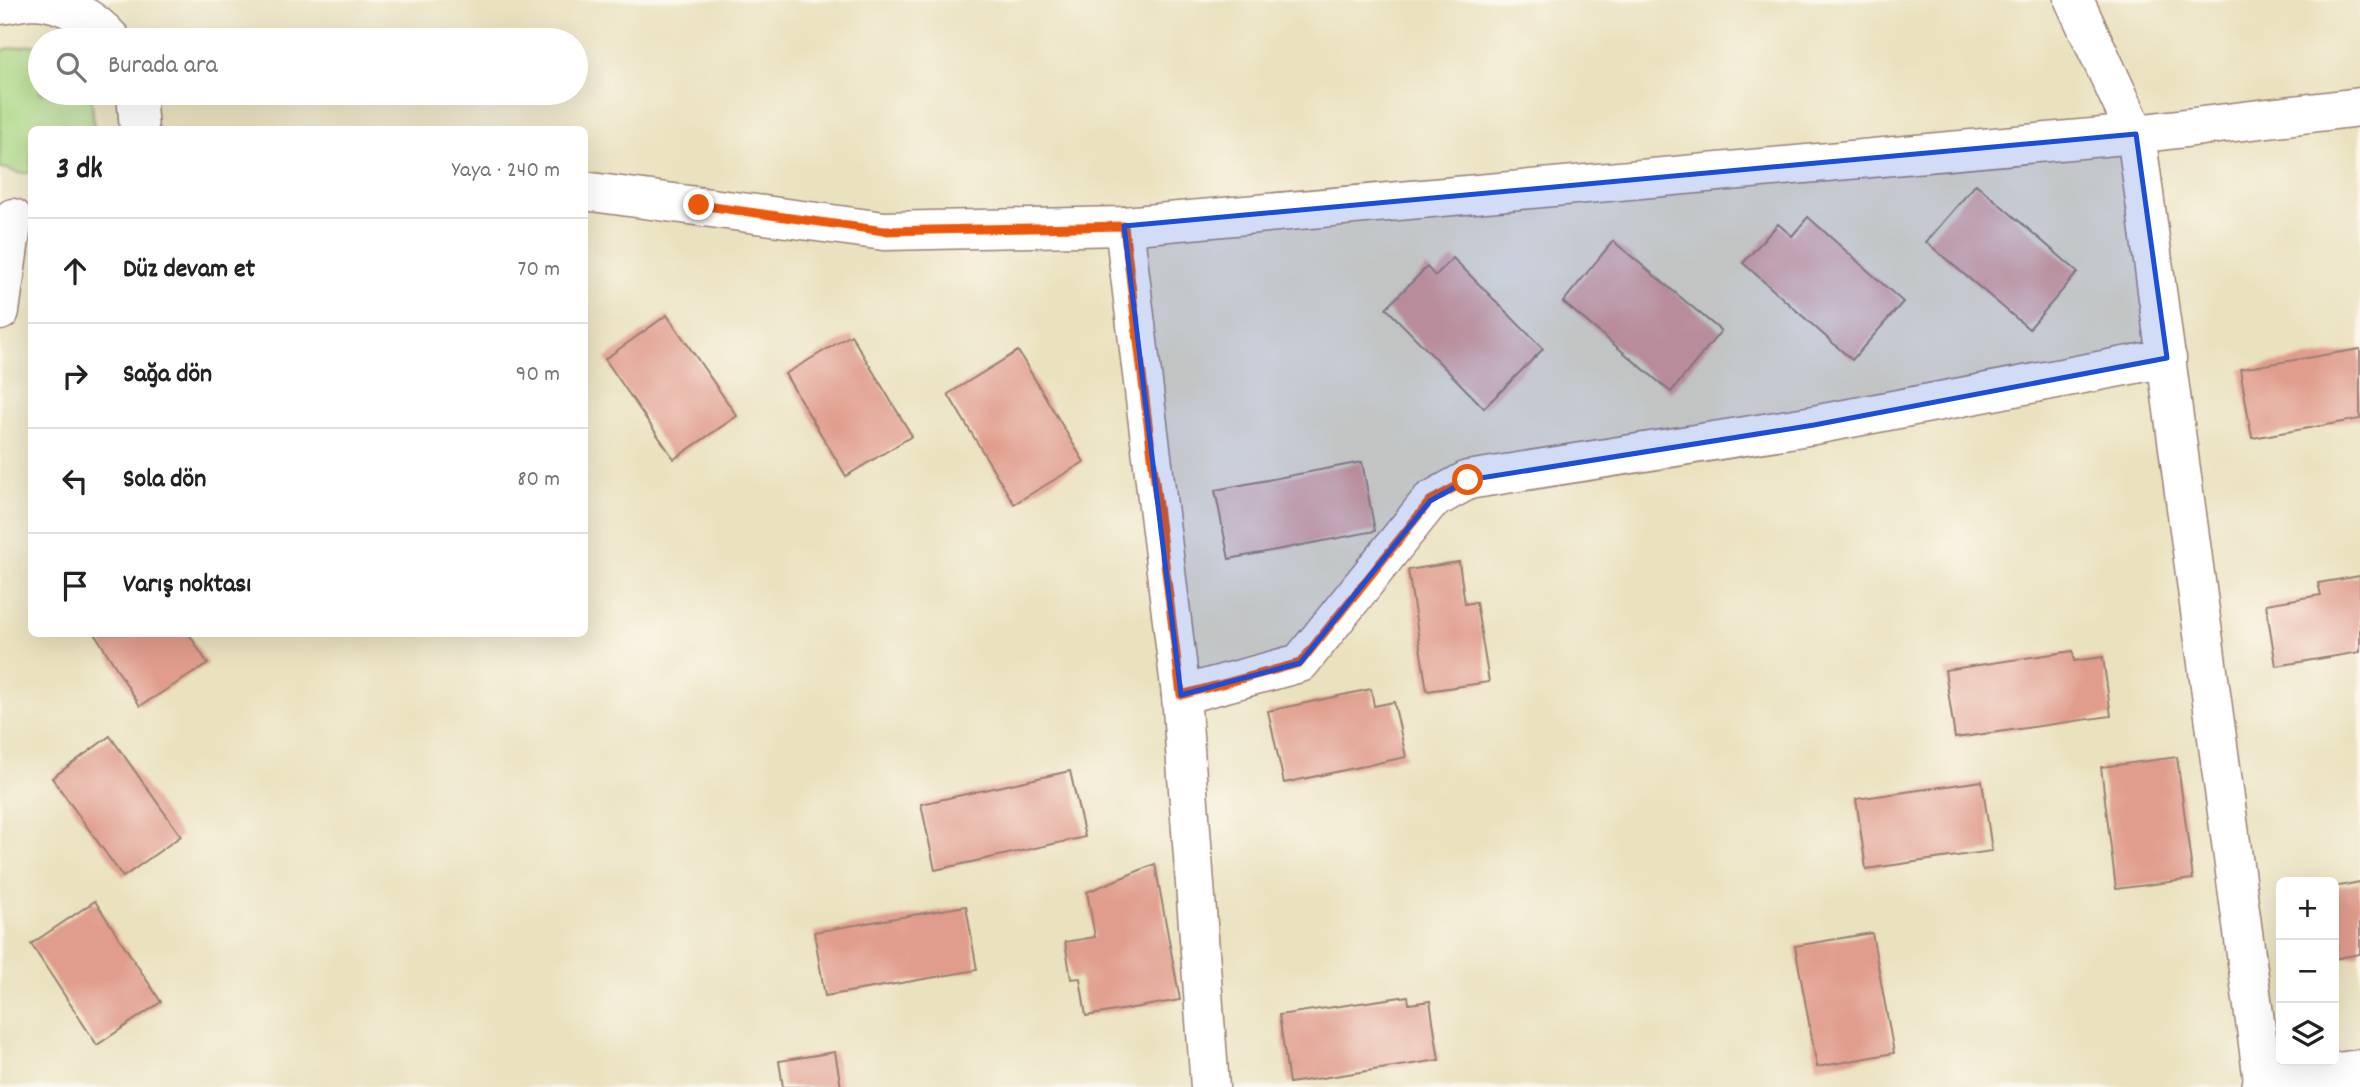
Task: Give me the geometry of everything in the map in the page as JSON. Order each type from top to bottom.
[{"type":"street","points":[[0,5],[35,0],[72,9],[100,28]]},
{"type":"street","points":[[2074,0],[2136,134],[2262,1084],[2360,1069]]},
{"type":"street","points":[[137,105],[139,126]]},
{"type":"street","points":[[588,192],[884,231],[1124,226],[2136,134],[2360,107]]},
{"type":"street","points":[[0,311],[15,216]]},
{"type":"street","points":[[1124,226],[1181,695],[1210,1087]]},
{"type":"street","points":[[1181,695],[1300,663],[1430,501],[1468,480],[1814,425],[2167,358]]},
{"type":"highlighted area","points":[[2136,134],[2167,358],[1814,425],[1468,480],[1430,501],[1300,663],[1181,695],[1124,226]]},
{"type":"green space","points":[[28,46],[28,105],[92,105],[94,126],[28,126],[28,173],[0,167],[0,53],[6,49]]},
{"type":"building","points":[[1976,184],[2078,272],[2029,329],[1926,242]]},
{"type":"building","points":[[1808,217],[1903,302],[1852,360],[1743,263],[1778,224],[1792,236]]},
{"type":"building","points":[[1613,241],[1721,331],[1671,392],[1563,302]]},
{"type":"building","points":[[1453,258],[1543,349],[1484,408],[1386,308],[1427,267],[1435,276]]},
{"type":"building","points":[[667,315],[737,416],[674,459],[605,359]]},
{"type":"building","points":[[851,335],[912,436],[846,476],[785,374]]},
{"type":"building","points":[[2360,349],[2360,419],[2252,438],[2240,369]]},
{"type":"building","points":[[1018,351],[1084,462],[1014,504],[948,394]]},
{"type":"building","points":[[1362,462],[1375,531],[1229,559],[1215,490]]},
{"type":"building","points":[[1459,562],[1465,604],[1476,602],[1489,682],[1427,691],[1408,570]]},
{"type":"building","points":[[2360,576],[2360,652],[2276,666],[2266,604],[2321,595],[2318,583]]},
{"type":"building","points":[[97,637],[191,637],[208,664],[140,706]]},
{"type":"building","points":[[2073,651],[2074,661],[2103,657],[2111,716],[1955,738],[1945,670]]},
{"type":"building","points":[[1371,689],[1374,706],[1394,702],[1406,757],[1284,783],[1268,711]]},
{"type":"building","points":[[110,736],[181,836],[123,877],[52,778]]},
{"type":"building","points":[[2177,757],[2193,879],[2116,889],[2101,767]]},
{"type":"building","points":[[1070,771],[1085,837],[935,870],[921,804]]},
{"type":"building","points":[[1982,781],[1992,851],[1866,869],[1856,799]]},
{"type":"building","points":[[1155,864],[1180,1000],[1086,1016],[1080,978],[1071,979],[1065,942],[1095,937],[1087,892]]},
{"type":"building","points":[[2360,882],[2360,954],[2339,958],[2339,940],[2339,886]]},
{"type":"building","points":[[95,901],[161,1002],[97,1045],[31,944]]},
{"type":"building","points":[[966,906],[977,970],[825,996],[814,932]]},
{"type":"building","points":[[1872,933],[1894,1053],[1817,1067],[1795,946]]},
{"type":"building","points":[[1408,996],[1409,1004],[1430,1001],[1439,1060],[1289,1083],[1279,1015]]},
{"type":"building","points":[[835,1052],[841,1087],[783,1087],[779,1061]]},
{"type":"route","points":[[699,205],[884,231],[1124,226],[1181,695],[1300,663],[1430,501],[1468,480]]}]
